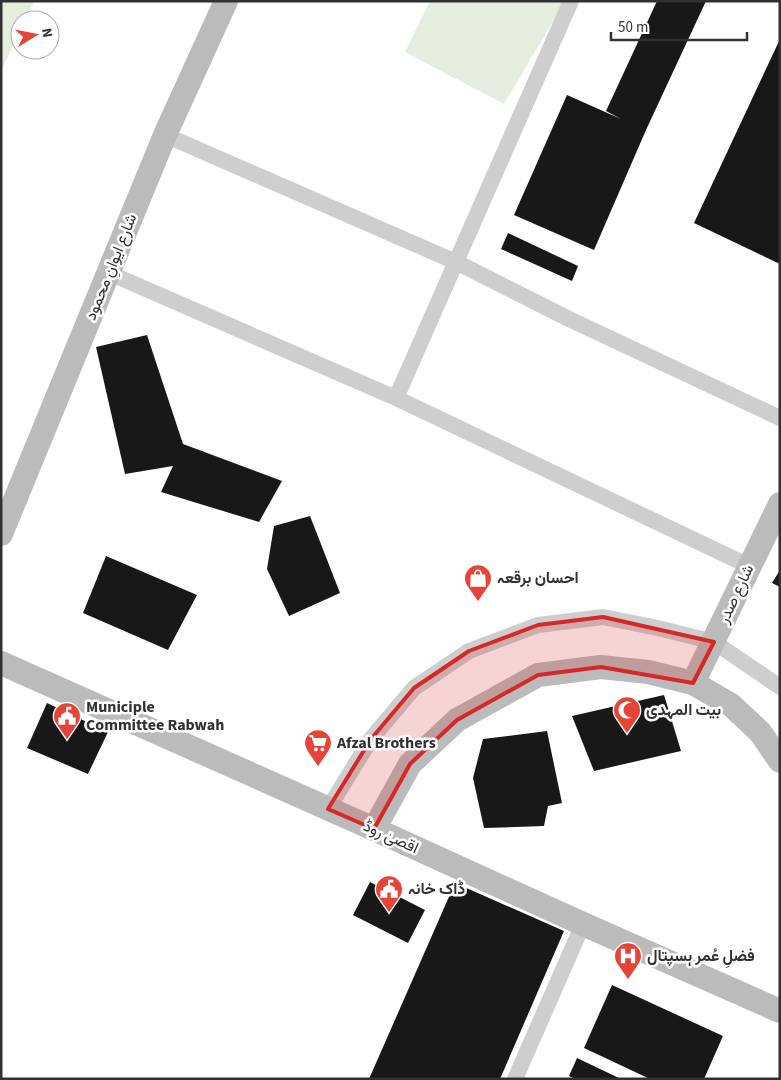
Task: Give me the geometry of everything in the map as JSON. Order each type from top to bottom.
[{"type":"street","name":"شارع ایوانِ محمود","points":[[1,534],[165,135],[226,1]]},
{"type":"street","points":[[396,398],[571,1]]},
{"type":"street","points":[[165,135],[456,262],[569,319],[780,418]]},
{"type":"street","points":[[109,272],[396,398],[749,566]]},
{"type":"street","name":"شارع صدر","points":[[693,683],[780,504]]},
{"type":"street","points":[[328,809],[370,739],[414,688],[470,651],[538,625],[603,617],[714,642],[780,687]]},
{"type":"street","name":"اقصیٰ روڈ","points":[[1,663],[780,1011]]},
{"type":"street","points":[[374,829],[410,764],[457,720],[538,675],[601,667],[648,672],[693,683],[731,704],[760,732],[780,761]]},
{"type":"street","points":[[515,1079],[583,924]]},
{"type":"highlighted area","points":[[603,617],[714,642],[693,683],[601,667],[538,675],[457,720],[410,764],[374,829],[328,809],[371,739],[414,688],[469,651],[538,625]]},
{"type":"shaded area","points":[[1,1],[34,1],[30,10],[10,10],[10,52],[1,71]]},
{"type":"shaded area","points":[[430,1],[565,1],[504,104],[405,52]]},
{"type":"building","points":[[657,1],[706,1],[646,130],[594,250],[514,215],[567,95],[621,119],[606,111]]},
{"type":"building","points":[[780,39],[780,264],[694,223]]},
{"type":"building","points":[[508,233],[578,266],[572,281],[501,249]]},
{"type":"building","points":[[147,335],[183,444],[282,481],[259,522],[161,492],[173,466],[125,474],[96,347]]},
{"type":"building","points":[[310,516],[340,593],[289,616],[267,569],[274,526]]},
{"type":"building","points":[[106,556],[197,595],[168,650],[83,613]]},
{"type":"building","points":[[780,570],[780,587],[772,583]]},
{"type":"building","name":"بیت المہدی","points":[[664,695],[681,751],[594,771],[572,716]]},
{"type":"building","name":"Municiple Committee Rabwah","points":[[47,703],[108,732],[88,774],[27,748]]},
{"type":"building","points":[[547,731],[562,803],[548,806],[544,826],[484,828],[473,778],[483,739]]},
{"type":"building","name":"ڈاک خانہ","points":[[370,882],[425,910],[408,943],[353,915]]},
{"type":"building","points":[[455,883],[564,931],[500,1079],[369,1079]]},
{"type":"building","points":[[612,985],[723,1036],[704,1079],[650,1079],[584,1048]]},
{"type":"building","points":[[577,1058],[621,1079],[575,1079],[569,1076]]},
{"type":"place","name":"احسان برقعہ","points":[[478,602]]},
{"type":"place","name":"بیت المہدی","points":[[627,734]]},
{"type":"place","name":"Municiple Committee Rabwah","points":[[67,740]]},
{"type":"place","name":"Afzal Brothers","points":[[318,767]]},
{"type":"place","name":"ڈاک خانہ","points":[[389,913]]},
{"type":"place","name":"فضلِ عُمر ہسپتال","points":[[628,980]]}]
